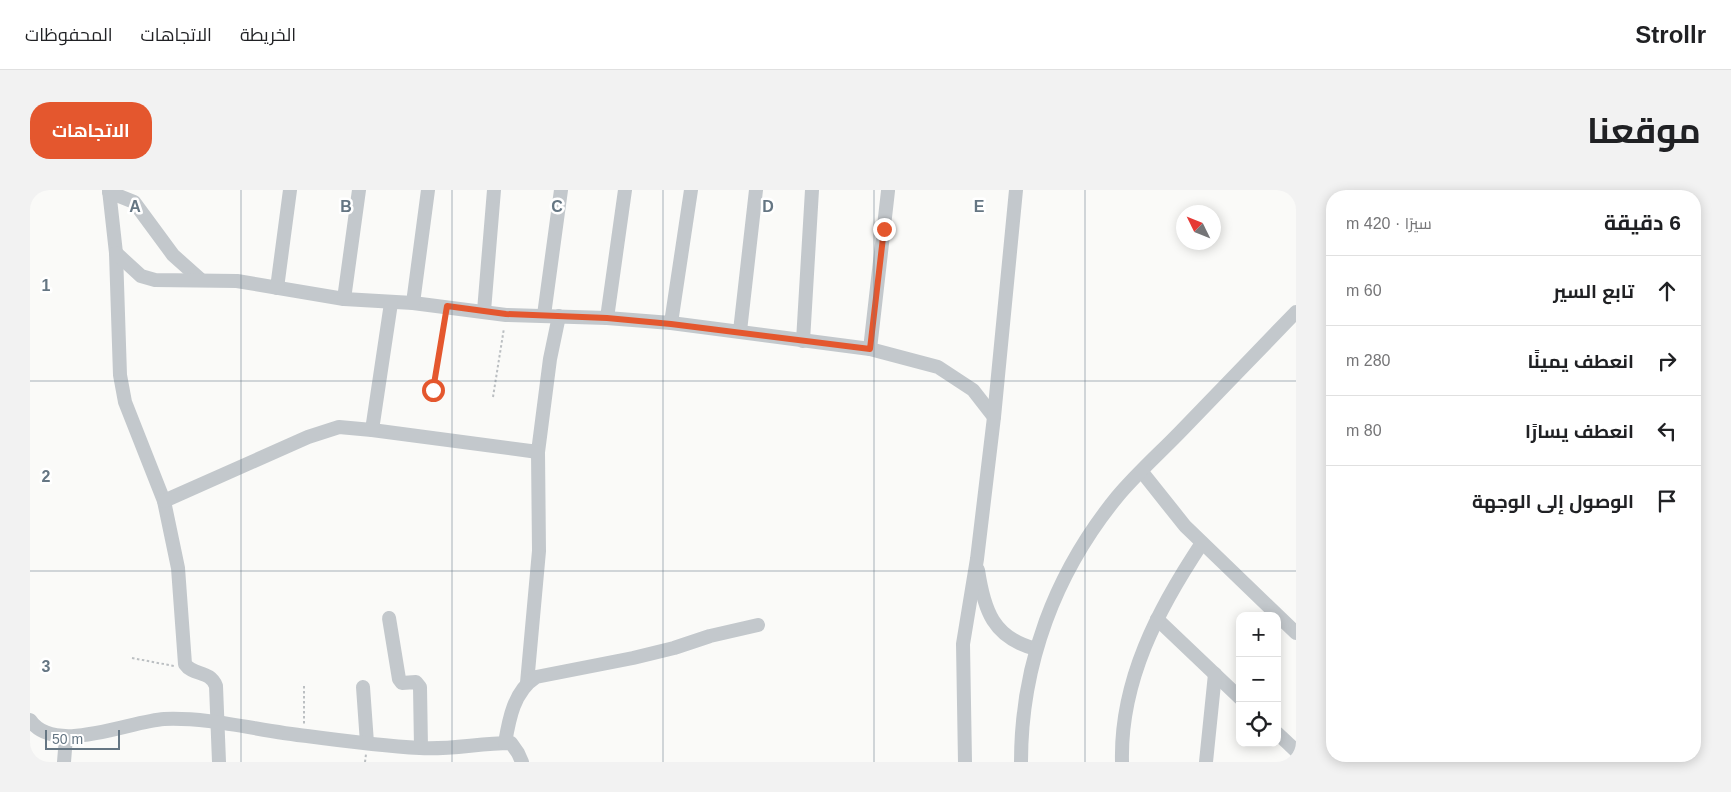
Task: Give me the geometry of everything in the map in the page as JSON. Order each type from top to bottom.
[{"type":"street","points":[[277,288],[290,190]]},
{"type":"street","points":[[344,299],[359,190]]},
{"type":"street","points":[[413,303],[428,190]]},
{"type":"street","points":[[484,311],[494,190]]},
{"type":"street","points":[[544,315],[561,190]]},
{"type":"street","points":[[607,318],[625,190]]},
{"type":"street","points":[[671,324],[691,190]]},
{"type":"street","points":[[740,331],[756,190]]},
{"type":"street","points":[[803,341],[812,190]]},
{"type":"street","points":[[965,762],[963,644],[977,559],[994,418],[1016,190]]},
{"type":"street","points":[[109,191],[134,202],[173,255],[201,280]]},
{"type":"street","points":[[109,191],[116,253],[120,375],[125,402],[164,501],[178,568],[185,664],[188,668],[207,675],[214,681],[219,724],[220,762]]},
{"type":"street","points":[[870,349],[888,191]]},
{"type":"street","points":[[116,253],[142,276],[155,280],[237,281],[344,299],[447,306],[506,314],[607,318],[671,324],[740,331],[870,349],[938,367],[973,390],[994,418]]},
{"type":"street","points":[[372,430],[391,303]]},
{"type":"street","points":[[1021,762],[1023,709],[1036,649],[1056,595],[1084,543],[1119,496],[1296,312]]},
{"type":"street","points":[[527,683],[539,551],[538,452],[550,359],[559,316]]},
{"type":"street","points":[[164,501],[308,437],[339,427],[538,452]]},
{"type":"street","points":[[1142,472],[1170,509],[1202,543],[1296,633]]},
{"type":"street","points":[[1122,762],[1126,704],[1136,667],[1157,618],[1202,543]]},
{"type":"street","points":[[977,559],[983,594],[994,624],[1014,642],[1036,649]]},
{"type":"street","points":[[389,618],[399,679],[402,683],[416,682],[420,687],[421,748]]},
{"type":"street","points":[[1157,618],[1236,694]]},
{"type":"street","points":[[505,743],[509,720],[515,703],[527,683],[536,677],[633,658],[674,648],[710,636],[758,625]]},
{"type":"street","points":[[1206,762],[1215,674]]},
{"type":"street","points":[[363,687],[367,743]]},
{"type":"street","points":[[30,722],[43,732],[66,737],[94,734],[161,720],[187,719],[304,736],[421,748],[505,743],[514,746],[522,762]]},
{"type":"street","points":[[64,762],[66,737]]},
{"type":"street","points":[[1281,737],[1296,751]]},
{"type":"path","points":[[433,390],[447,306]]},
{"type":"path","points":[[493,397],[506,314]]},
{"type":"path","points":[[132,658],[188,668]]},
{"type":"path","points":[[304,686],[304,736]]},
{"type":"route","points":[[433,390],[447,306],[506,314],[607,318],[740,331],[870,349],[884,229]]}]
